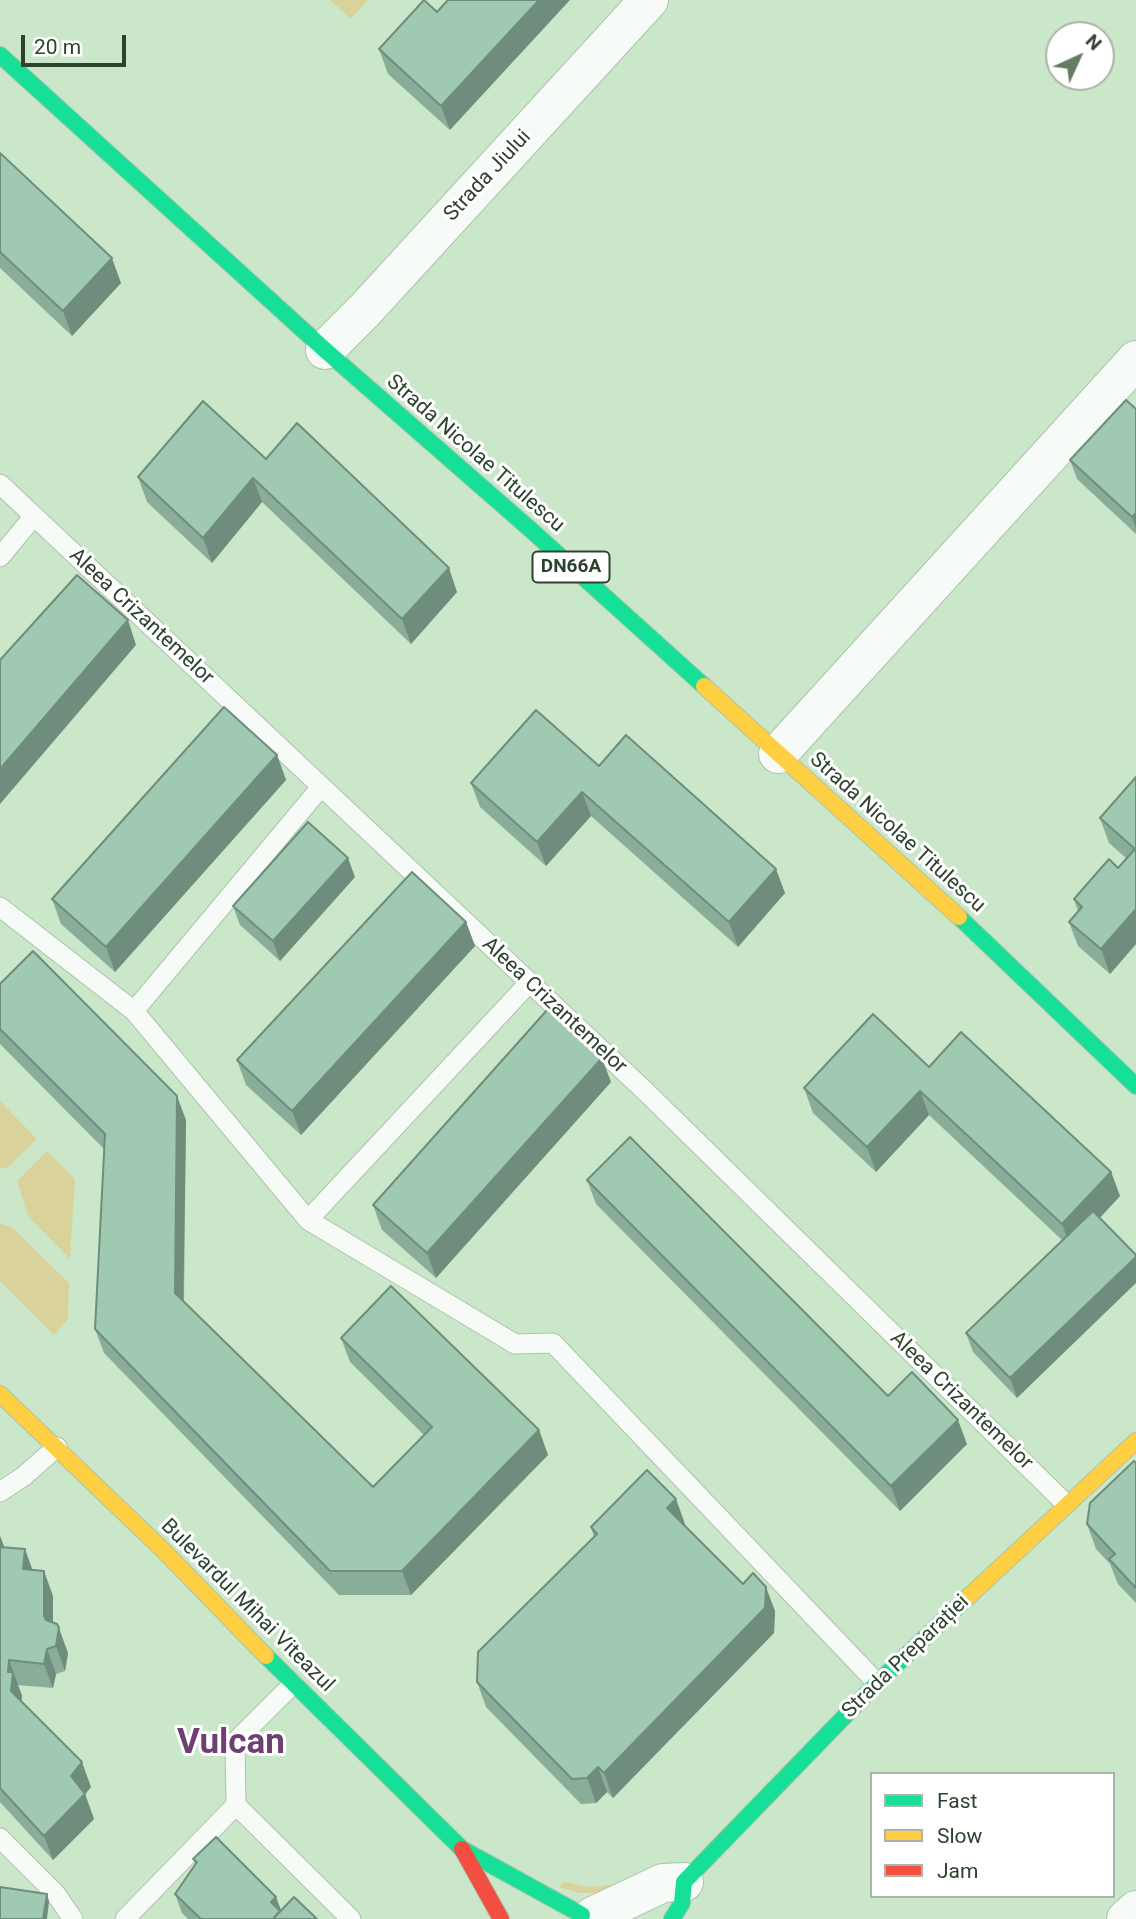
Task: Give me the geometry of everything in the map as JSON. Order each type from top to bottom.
[{"type":"main road","name":"Strada Nicolae Titulescu","points":[[0,55],[326,350],[911,871],[1136,1086]]},
{"type":"main road","name":"Bulevardul Mihai Viteazul","points":[[0,1394],[162,1549],[293,1684],[462,1849],[587,1917]]},
{"type":"main road","name":"Strada Preparației","points":[[672,1919],[682,1903],[684,1882],[877,1684],[1136,1441]]},
{"type":"main road","name":"Bulevardul Mihai Viteazul","points":[[462,1849],[501,1919]]},
{"type":"street","name":"Strada Jiului","points":[[326,350],[649,0]]},
{"type":"street","points":[[778,754],[1136,360]]},
{"type":"street","points":[[587,1917],[663,1883],[684,1882]]},
{"type":"street","points":[[1126,1919],[1136,1910]]},
{"type":"lane","name":"Aleea Crizantemelor","points":[[0,484],[645,1091],[1066,1504]]},
{"type":"lane","points":[[0,557],[34,516]]},
{"type":"lane","points":[[134,1011],[321,787]]},
{"type":"lane","points":[[0,907],[134,1011],[308,1220],[515,1344],[552,1343],[877,1684]]},
{"type":"lane","points":[[308,1220],[529,983]]},
{"type":"lane","points":[[0,1492],[24,1476],[57,1447]]},
{"type":"lane","points":[[293,1684],[234,1742],[236,1805],[351,1919]]},
{"type":"lane","points":[[125,1919],[236,1805]]},
{"type":"lane","points":[[0,1838],[55,1893],[73,1919]]},
{"type":"shaded area","points":[[330,0],[368,0],[351,19]]},
{"type":"shaded area","points":[[0,1101],[37,1139],[6,1169],[0,1167]]},
{"type":"shaded area","points":[[47,1151],[75,1179],[70,1259],[28,1216],[17,1181]]},
{"type":"shaded area","points":[[0,1224],[12,1227],[69,1283],[68,1319],[54,1335],[0,1281]]},
{"type":"shaded area","points":[[565,1882],[589,1887],[619,1884],[599,1893],[580,1893],[558,1887]]},
{"type":"building","points":[[424,0],[437,12],[448,0],[539,0],[441,106],[379,49]]},
{"type":"building","points":[[0,153],[112,258],[63,311],[0,252]]},
{"type":"building","points":[[1126,400],[1136,409],[1136,513],[1132,517],[1070,460]]},
{"type":"building","points":[[203,401],[266,459],[297,423],[449,568],[402,619],[253,478],[203,538],[138,477]]},
{"type":"building","points":[[77,575],[128,620],[0,769],[0,660]]},
{"type":"building","points":[[224,707],[277,755],[106,947],[52,899]]},
{"type":"building","points":[[536,710],[599,766],[626,735],[776,869],[729,922],[582,792],[537,842],[471,783]]},
{"type":"building","points":[[1136,777],[1136,909],[1101,949],[1069,922],[1082,907],[1074,899],[1109,859],[1118,868],[1135,849],[1100,818]]},
{"type":"building","points":[[308,822],[348,858],[273,941],[233,906]]},
{"type":"building","points":[[412,872],[466,922],[292,1111],[237,1060]]},
{"type":"building","points":[[33,951],[177,1096],[175,1293],[373,1487],[432,1427],[341,1338],[391,1286],[539,1430],[402,1571],[330,1571],[95,1329],[105,1134],[0,1029],[0,984]]},
{"type":"building","points":[[548,1009],[602,1058],[427,1253],[373,1205]]},
{"type":"building","points":[[873,1014],[929,1067],[961,1032],[1111,1172],[1062,1224],[920,1091],[867,1147],[804,1088]]},
{"type":"building","points":[[630,1137],[888,1396],[912,1372],[958,1420],[891,1486],[587,1180]]},
{"type":"building","points":[[1093,1211],[1136,1257],[1010,1378],[966,1333]]},
{"type":"building","points":[[1134,1461],[1136,1588],[1109,1559],[1115,1554],[1087,1524],[1090,1503]]},
{"type":"building","points":[[647,1470],[676,1499],[667,1508],[743,1584],[753,1573],[766,1587],[765,1608],[604,1773],[598,1767],[587,1778],[572,1779],[477,1682],[478,1652],[597,1534],[591,1527]]},
{"type":"building","points":[[0,1547],[25,1549],[23,1569],[44,1571],[44,1616],[59,1628],[56,1646],[47,1649],[44,1664],[9,1660],[8,1672],[13,1672],[11,1691],[82,1762],[71,1776],[85,1794],[44,1836],[0,1788]]},
{"type":"building","points":[[216,1837],[276,1897],[271,1902],[280,1911],[273,1919],[201,1919],[175,1894],[197,1862],[193,1859]]},
{"type":"building","points":[[0,1887],[47,1894],[43,1919],[0,1919]]},
{"type":"building","points":[[294,1897],[317,1919],[273,1919]]},
{"type":"traffic: fast","points":[[0,55],[325,350],[704,686]]},
{"type":"traffic: fast","points":[[959,917],[1136,1086]]},
{"type":"traffic: fast","points":[[672,1919],[682,1903],[684,1882],[877,1683],[967,1598]]},
{"type":"traffic: fast","points":[[266,1656],[462,1849],[582,1915]]},
{"type":"traffic: slow","points":[[704,686],[959,917]]},
{"type":"traffic: slow","points":[[0,1394],[162,1549],[266,1656]]},
{"type":"traffic: slow","points":[[967,1598],[1136,1441]]},
{"type":"traffic: jam","points":[[462,1849],[501,1919]]},
{"type":"district","name":"Vulcan","points":[[231,1744]]}]
